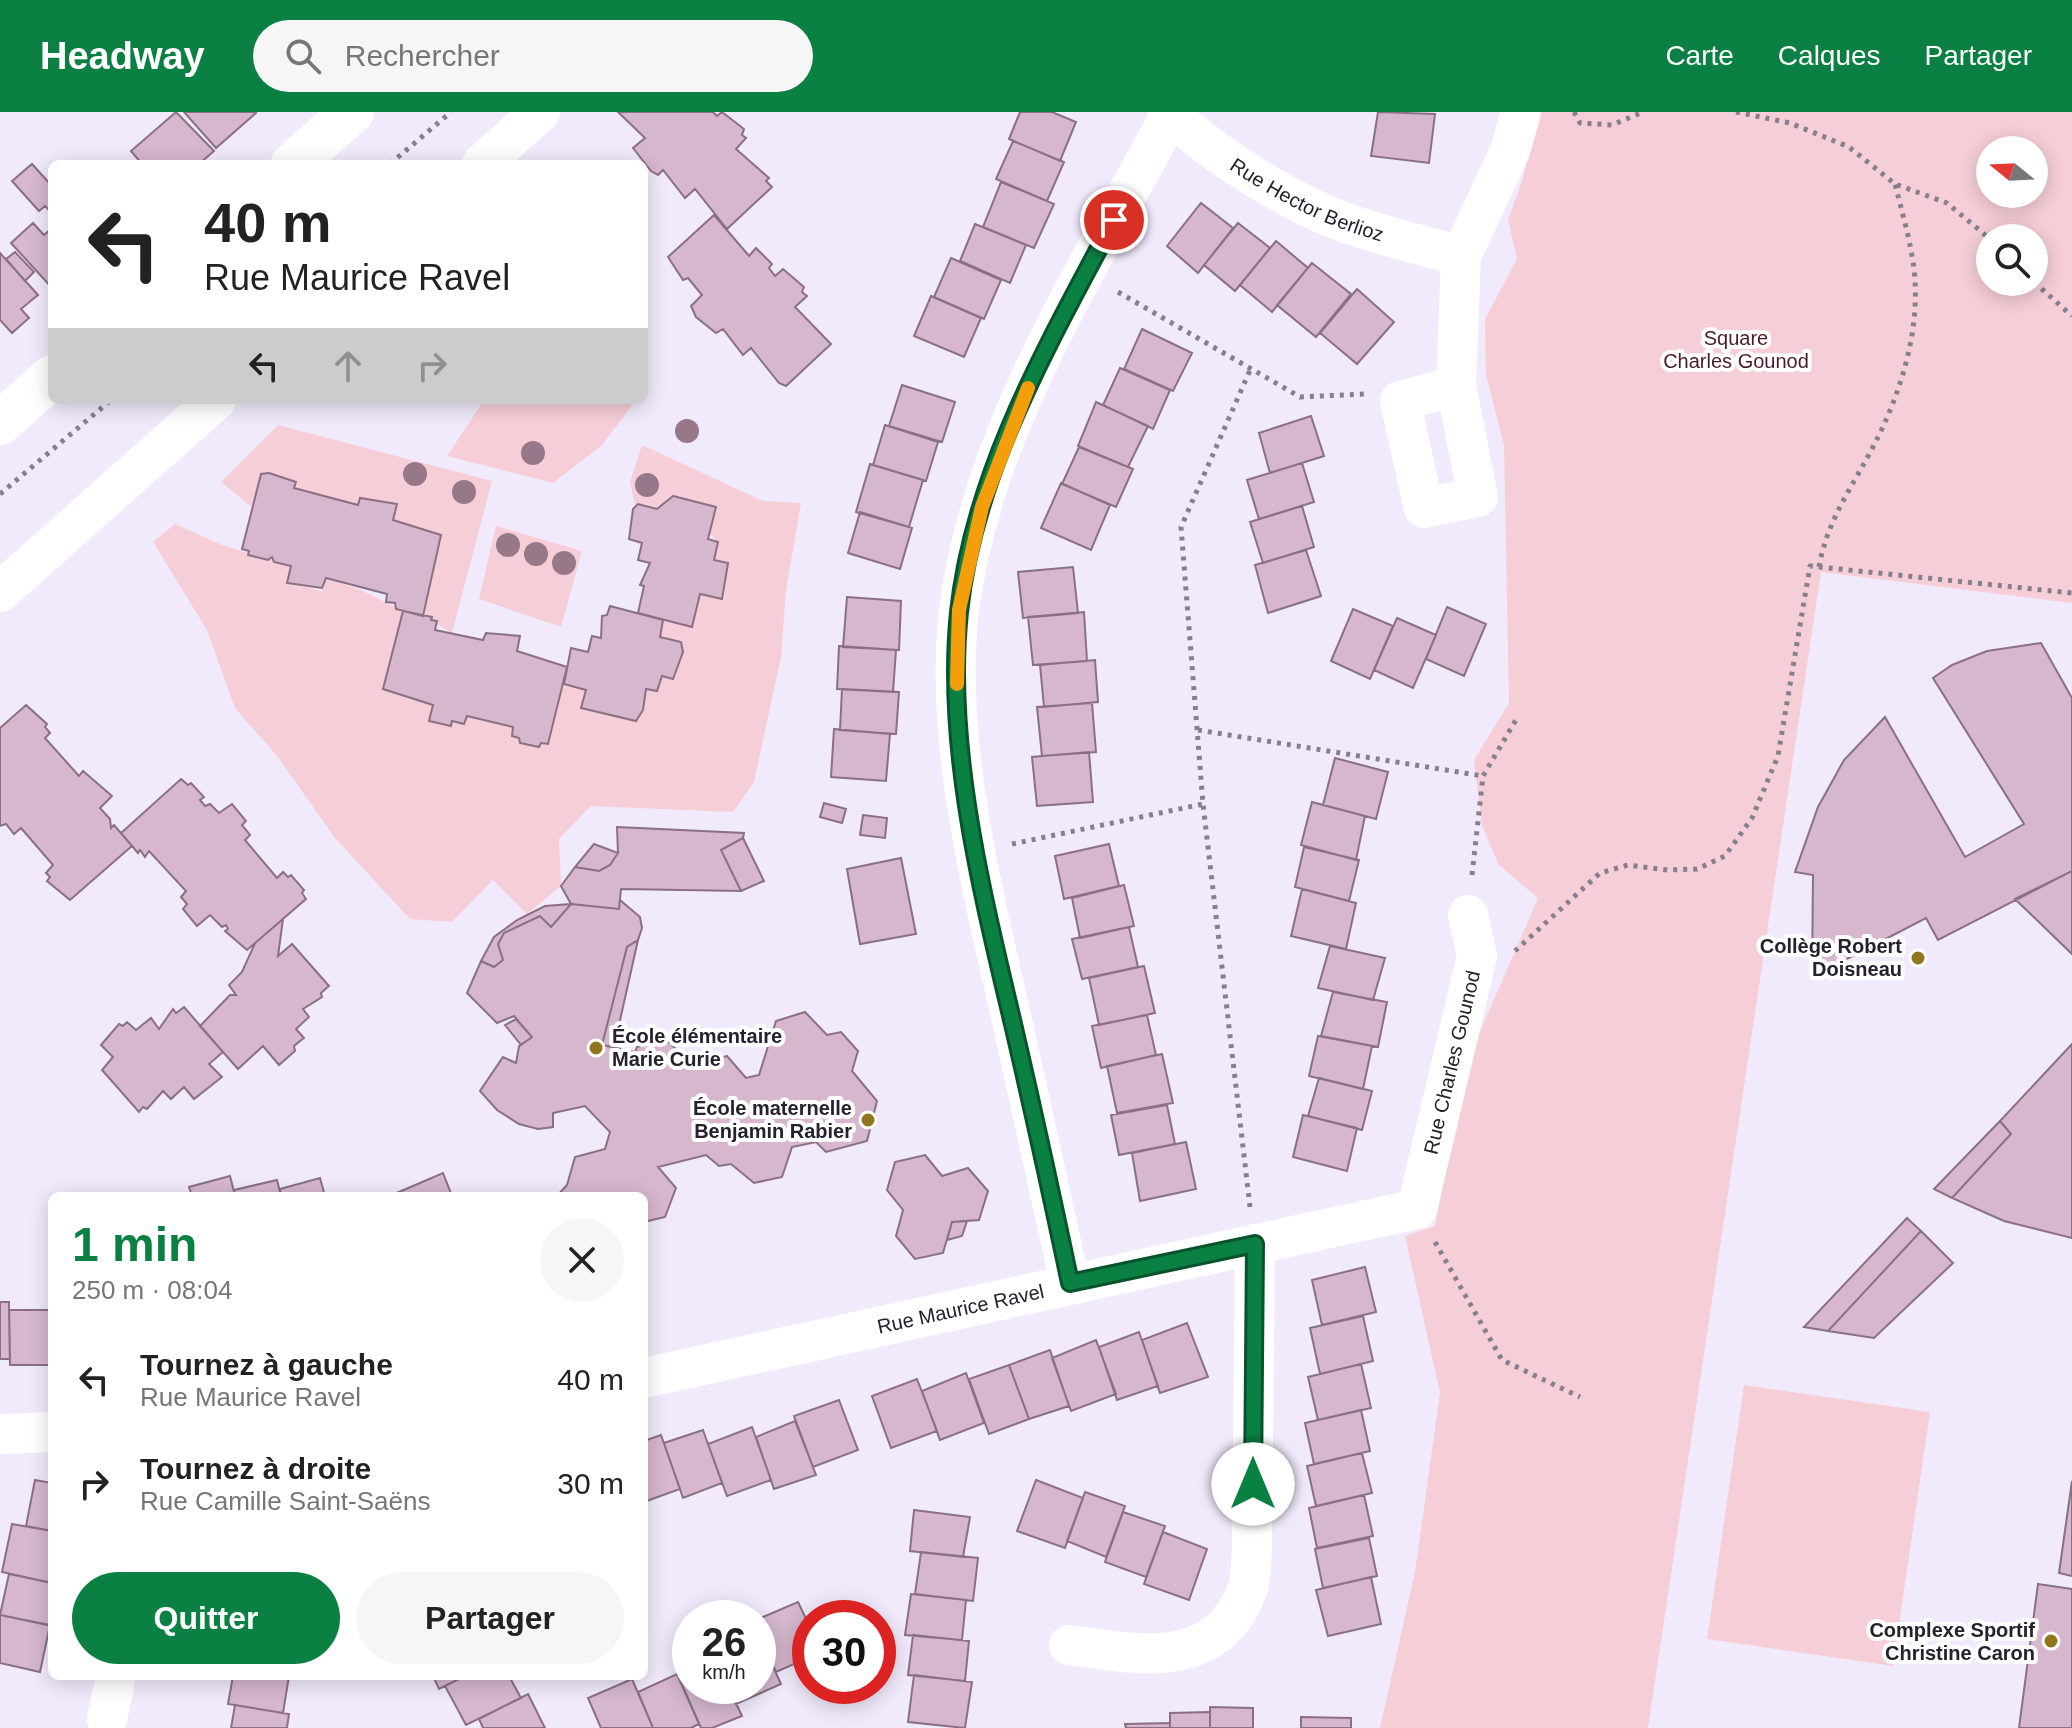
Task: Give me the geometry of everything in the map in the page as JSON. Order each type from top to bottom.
[{"type":"main road","points":[[298,160],[352,112]]},
{"type":"main road","points":[[0,423],[48,381]]},
{"type":"street","points":[[486,160],[540,112]]},
{"type":"street","points":[[1456,386],[1400,401],[1424,508],[1478,497],[1456,386],[1461,256],[1510,151],[1521,112]]},
{"type":"street","points":[[1070,1283],[976,852],[956,694],[959,610],[982,507],[1013,420],[1170,113]]},
{"type":"street","name":"Rue Hector Berlioz","points":[[1170,113],[1205,146],[1308,205],[1353,226],[1461,256]]},
{"type":"street","points":[[0,592],[212,404]]},
{"type":"street","name":"Rue Charles Gounod","points":[[1417,1209],[1477,956],[1468,915]]},
{"type":"street","name":"Rue Maurice Ravel","points":[[648,1377],[1417,1209]]},
{"type":"street","points":[[1069,1645],[1149,1656],[1201,1646],[1228,1623],[1247,1591],[1252,1544],[1255,1244]]},
{"type":"street","points":[[0,1434],[48,1432]]},
{"type":"street","points":[[107,1719],[115,1680]]},
{"type":"path","points":[[395,160],[451,112]]},
{"type":"path","points":[[1574,112],[1580,123],[1612,125],[1643,112]]},
{"type":"path","points":[[1736,112],[1790,123],[1849,147],[1895,184],[1947,203],[1976,227]]},
{"type":"path","points":[[1819,567],[1823,544],[1843,495],[1874,445],[1901,381],[1915,319],[1913,259],[1895,184]]},
{"type":"path","points":[[1086,273],[1300,397],[1376,393],[1400,401]]},
{"type":"path","points":[[2048,295],[2072,316]]},
{"type":"path","points":[[1251,368],[1181,527],[1203,804],[1255,1244]]},
{"type":"path","points":[[0,494],[106,404]]},
{"type":"path","points":[[1477,956],[1509,957],[1600,873],[1628,865],[1668,870],[1697,869],[1725,856],[1752,818],[1775,767],[1810,566],[2072,593]]},
{"type":"path","points":[[1468,915],[1483,776],[1517,718]]},
{"type":"path","points":[[1198,730],[1483,776]]},
{"type":"path","points":[[976,852],[1203,804]]},
{"type":"path","points":[[1417,1209],[1502,1360],[1580,1397]]},
{"type":"green space","name":"Square Charles Gounod","points":[[1535,112],[2072,112],[2072,603],[1821,572],[1648,1728],[1380,1728],[1415,1572],[1440,1393],[1405,1236],[1435,1226],[1466,1064],[1538,898],[1499,865],[1482,826],[1474,760],[1509,703],[1504,445],[1486,375],[1485,319],[1517,259],[1508,220],[1524,175]]},
{"type":"green space","points":[[481,404],[633,404],[602,445],[553,483],[447,456]]},
{"type":"green space","points":[[278,425],[492,481],[452,633],[423,616],[441,535],[393,520],[396,504],[360,499],[358,505],[294,488],[296,482],[269,473],[261,474],[253,508],[221,482]]},
{"type":"green space","points":[[642,445],[763,501],[801,503],[786,590],[781,657],[754,782],[733,812],[591,806],[559,839],[561,886],[527,914],[493,880],[452,922],[410,919],[335,838],[277,756],[235,708],[207,630],[153,542],[175,524],[222,545],[291,566],[288,583],[322,591],[325,578],[361,590],[403,611],[383,689],[433,705],[430,721],[463,724],[467,716],[513,727],[520,743],[540,743],[564,684],[586,690],[582,708],[636,721],[646,689],[657,691],[662,676],[673,678],[683,653],[681,642],[660,637],[663,620],[691,627],[700,594],[723,599],[728,563],[714,560],[718,542],[709,533],[716,508],[673,496],[657,509],[638,504],[636,510],[630,482]]},
{"type":"green space","points":[[496,526],[582,551],[561,627],[479,599]]},
{"type":"green space","points":[[1744,1385],[1930,1412],[1893,1666],[1707,1639]]},
{"type":"building","points":[[176,112],[214,151],[204,160],[139,160],[131,151]]},
{"type":"building","points":[[184,112],[255,112],[256,113],[216,148]]},
{"type":"building","points":[[618,112],[713,112],[717,116],[722,112],[744,129],[742,135],[746,138],[736,149],[769,178],[766,181],[772,187],[727,229],[695,189],[685,198],[663,170],[658,175],[651,171],[648,160],[642,160],[633,148],[645,138]]},
{"type":"building","points":[[1020,112],[1052,112],[1076,122],[1060,161],[1009,139]]},
{"type":"building","points":[[1378,112],[1435,114],[1429,163],[1371,156]]},
{"type":"building","points":[[1013,141],[1064,162],[1047,201],[996,179]]},
{"type":"building","points":[[32,164],[48,182],[48,209],[45,206],[39,211],[12,181]]},
{"type":"building","points":[[1001,182],[1054,204],[1034,248],[983,227]]},
{"type":"building","points":[[1201,203],[1233,228],[1198,273],[1167,246]]},
{"type":"building","points":[[714,215],[749,256],[756,248],[772,264],[769,268],[775,276],[783,269],[804,287],[802,292],[807,296],[795,307],[831,344],[786,386],[779,383],[751,348],[743,355],[723,329],[716,333],[696,317],[691,306],[702,295],[688,278],[683,280],[668,257]]},
{"type":"building","points":[[33,223],[44,235],[48,232],[48,284],[11,243]]},
{"type":"building","points":[[1238,223],[1270,248],[1235,291],[1204,265]]},
{"type":"building","points":[[975,224],[1026,245],[1010,283],[960,261]]},
{"type":"building","points":[[1276,241],[1308,268],[1272,312],[1240,285]]},
{"type":"building","points":[[15,252],[34,272],[25,281],[6,259]]},
{"type":"building","points":[[0,253],[38,295],[21,309],[29,318],[12,333],[0,320]]},
{"type":"building","points":[[951,258],[1001,280],[984,319],[934,297]]},
{"type":"building","points":[[1312,263],[1351,294],[1316,337],[1277,305]]},
{"type":"building","points":[[1357,289],[1394,322],[1357,364],[1320,333]]},
{"type":"building","points":[[931,296],[981,318],[964,357],[914,336]]},
{"type":"building","points":[[1142,329],[1192,353],[1173,391],[1124,369]]},
{"type":"building","points":[[1120,368],[1170,390],[1153,429],[1103,405]]},
{"type":"building","points":[[902,385],[955,402],[942,442],[889,426]]},
{"type":"building","points":[[1096,402],[1148,426],[1128,467],[1078,446]]},
{"type":"building","points":[[1311,416],[1324,456],[1270,473],[1259,433]]},
{"type":"building","points":[[885,425],[938,442],[926,481],[873,465]]},
{"type":"building","points":[[1079,447],[1133,469],[1116,507],[1062,484]]},
{"type":"building","points":[[1302,463],[1314,502],[1259,519],[1247,480]]},
{"type":"building","points":[[870,464],[923,480],[909,527],[856,512]]},
{"type":"building","points":[[269,473],[296,482],[294,488],[358,505],[360,498],[397,504],[393,520],[441,535],[423,616],[396,609],[395,603],[386,602],[387,594],[326,578],[322,588],[287,583],[291,566],[274,562],[272,557],[268,560],[248,555],[249,551],[242,549],[261,474]]},
{"type":"building","points":[[1061,483],[1110,505],[1091,550],[1041,528]]},
{"type":"building","points":[[673,496],[716,507],[708,539],[718,542],[714,560],[728,563],[722,599],[700,594],[692,627],[638,613],[644,586],[640,585],[650,563],[638,560],[642,543],[629,539],[633,509],[638,504],[657,509]]},
{"type":"building","points":[[1302,506],[1314,547],[1263,563],[1250,522]]},
{"type":"building","points":[[860,512],[912,528],[900,569],[848,553]]},
{"type":"building","points":[[1306,550],[1321,596],[1268,613],[1255,565]]},
{"type":"building","points":[[1073,567],[1078,613],[1023,618],[1018,572]]},
{"type":"building","points":[[847,597],[901,601],[899,650],[843,647]]},
{"type":"building","points":[[610,606],[663,620],[660,637],[681,642],[683,652],[673,679],[662,676],[657,691],[646,689],[643,710],[636,721],[581,708],[586,690],[564,684],[571,648],[588,652],[592,636],[601,638],[602,616],[607,615]]},
{"type":"building","points":[[1447,607],[1486,624],[1464,676],[1426,659]]},
{"type":"building","points":[[1353,609],[1393,626],[1370,679],[1331,661]]},
{"type":"building","points":[[403,611],[432,617],[431,620],[437,621],[435,630],[483,640],[486,633],[520,636],[517,651],[567,667],[548,744],[541,743],[539,747],[520,743],[519,738],[512,736],[513,727],[467,716],[464,724],[452,721],[451,726],[429,721],[433,705],[383,689]]},
{"type":"building","points":[[1084,612],[1087,661],[1033,665],[1028,617]]},
{"type":"building","points":[[1397,618],[1436,635],[1413,688],[1374,670]]},
{"type":"building","points":[[2041,643],[2072,698],[2072,871],[1938,940],[1926,918],[1812,977],[1813,875],[1795,872],[1818,807],[1844,760],[1885,717],[1965,857],[2024,824],[1933,678],[1952,665],[1987,651]]},
{"type":"building","points":[[839,646],[896,650],[893,692],[837,689]]},
{"type":"building","points":[[1095,660],[1098,702],[1044,707],[1040,665]]},
{"type":"building","points":[[842,689],[899,692],[896,734],[840,730]]},
{"type":"building","points":[[1092,703],[1096,752],[1042,756],[1037,707]]},
{"type":"building","points":[[26,705],[47,724],[45,727],[50,733],[45,738],[79,776],[83,771],[112,796],[100,808],[110,819],[111,828],[114,825],[132,846],[70,900],[47,881],[50,877],[46,873],[53,865],[21,828],[14,834],[6,824],[0,826],[0,728]]},
{"type":"building","points":[[834,729],[890,734],[886,781],[831,777]]},
{"type":"building","points":[[1089,752],[1093,802],[1037,806],[1032,757]]},
{"type":"building","points":[[1335,758],[1388,772],[1376,819],[1323,805]]},
{"type":"building","points":[[181,779],[188,785],[191,783],[204,797],[200,800],[205,806],[210,804],[219,813],[232,804],[246,821],[242,825],[250,835],[245,840],[277,878],[283,872],[288,877],[291,875],[304,890],[302,893],[306,899],[247,950],[225,931],[228,929],[226,925],[222,927],[210,915],[197,926],[183,909],[187,904],[181,897],[186,891],[149,851],[145,857],[140,850],[138,853],[121,833]]},
{"type":"building","points":[[1312,802],[1365,816],[1356,860],[1301,845]]},
{"type":"building","points":[[824,803],[846,809],[842,823],[820,817]]},
{"type":"building","points":[[863,815],[887,818],[885,838],[860,835]]},
{"type":"building","points":[[617,827],[744,833],[743,838],[721,850],[741,891],[621,889],[619,909],[571,904],[561,886],[575,867],[599,871],[610,865],[618,853]]},
{"type":"building","points":[[743,838],[764,881],[741,891],[721,850]]},
{"type":"building","points":[[594,844],[618,853],[610,865],[599,871],[575,867]]},
{"type":"building","points":[[1109,844],[1119,886],[1064,899],[1055,856]]},
{"type":"building","points":[[1304,847],[1359,860],[1349,901],[1295,887]]},
{"type":"building","points":[[901,858],[916,934],[860,944],[847,869]]},
{"type":"building","points":[[2072,871],[2072,954],[2015,899]]},
{"type":"building","points":[[1124,885],[1134,926],[1080,938],[1072,898]]},
{"type":"building","points":[[1302,889],[1356,903],[1346,949],[1291,936]]},
{"type":"building","points":[[620,900],[640,917],[642,928],[638,940],[627,947],[602,1045],[635,1052],[637,1047],[665,1039],[695,1066],[727,1056],[746,1078],[759,1075],[776,1021],[805,1012],[827,1035],[841,1032],[858,1051],[852,1071],[877,1101],[867,1141],[826,1152],[816,1142],[792,1147],[782,1177],[754,1183],[731,1164],[719,1166],[706,1155],[658,1167],[676,1188],[665,1217],[648,1221],[648,1192],[561,1192],[567,1185],[575,1157],[605,1149],[610,1132],[585,1106],[553,1113],[553,1127],[538,1129],[519,1124],[497,1110],[480,1091],[503,1057],[516,1063],[519,1046],[532,1037],[514,1016],[497,1023],[467,993],[481,961],[494,967],[503,960],[498,944],[504,933],[540,916],[551,927],[571,904],[619,909]]},
{"type":"building","points":[[571,904],[551,927],[540,916],[504,933],[498,944],[503,960],[494,967],[481,961],[494,937],[517,920],[545,906]]},
{"type":"building","points":[[283,919],[278,956],[292,944],[329,986],[321,993],[322,997],[303,1009],[309,1017],[296,1029],[304,1038],[294,1046],[295,1051],[279,1065],[263,1046],[238,1069],[200,1026],[230,995],[236,995],[229,985],[242,972],[255,943]]},
{"type":"building","points":[[1129,927],[1138,967],[1082,979],[1072,939]]},
{"type":"building","points":[[638,940],[614,1047],[602,1045],[627,947]]},
{"type":"building","points":[[1330,946],[1385,958],[1373,1000],[1318,988]]},
{"type":"building","points":[[1144,966],[1155,1013],[1099,1025],[1089,978]]},
{"type":"building","points":[[1333,992],[1387,1002],[1378,1047],[1321,1036]]},
{"type":"building","points":[[184,1007],[223,1052],[209,1064],[222,1077],[194,1099],[184,1087],[171,1099],[163,1091],[147,1109],[143,1107],[139,1112],[102,1070],[113,1057],[101,1045],[119,1024],[123,1026],[127,1022],[136,1030],[151,1018],[159,1029],[173,1009],[176,1013]]},
{"type":"building","points":[[1147,1015],[1156,1055],[1101,1068],[1092,1026]]},
{"type":"building","points":[[516,1019],[532,1037],[521,1045],[505,1025]]},
{"type":"building","points":[[1318,1036],[1372,1046],[1363,1089],[1309,1076]]},
{"type":"building","points":[[2072,1044],[2072,1238],[2004,1221],[1952,1198],[2011,1134],[2000,1121]]},
{"type":"building","points":[[1162,1054],[1173,1103],[1117,1113],[1107,1066]]},
{"type":"building","points":[[1319,1078],[1372,1091],[1362,1130],[1308,1116]]},
{"type":"building","points":[[1167,1105],[1175,1144],[1119,1155],[1111,1115]]},
{"type":"building","points":[[1303,1115],[1357,1128],[1347,1171],[1293,1157]]},
{"type":"building","points":[[2000,1121],[2011,1134],[1952,1198],[1934,1189]]},
{"type":"building","points":[[1186,1142],[1196,1189],[1140,1201],[1132,1153]]},
{"type":"building","points":[[925,1155],[942,1176],[968,1168],[988,1191],[979,1220],[952,1222],[943,1253],[915,1259],[896,1236],[903,1210],[887,1190],[895,1162]]},
{"type":"building","points":[[443,1173],[450,1192],[399,1192]]},
{"type":"building","points":[[230,1176],[234,1192],[191,1192],[189,1187]]},
{"type":"building","points":[[320,1178],[324,1192],[280,1192],[280,1189]]},
{"type":"building","points":[[277,1180],[280,1192],[234,1192]]},
{"type":"building","points":[[1907,1218],[1921,1231],[1828,1331],[1804,1327]]},
{"type":"building","points":[[967,1221],[962,1236],[947,1240],[952,1222]]},
{"type":"building","points":[[1921,1231],[1953,1263],[1874,1338],[1828,1331]]},
{"type":"building","points":[[1365,1267],[1376,1312],[1322,1325],[1312,1280]]},
{"type":"building","points":[[0,1302],[9,1302],[10,1359],[0,1359]]},
{"type":"building","points":[[9,1310],[48,1310],[48,1365],[10,1365]]},
{"type":"building","points":[[1363,1316],[1373,1361],[1320,1374],[1310,1328]]},
{"type":"building","points":[[1187,1323],[1208,1377],[1160,1393],[1142,1340]]},
{"type":"building","points":[[1139,1332],[1158,1386],[1117,1400],[1099,1347]]},
{"type":"building","points":[[1096,1340],[1116,1394],[1071,1411],[1052,1358]]},
{"type":"building","points":[[1050,1350],[1069,1406],[1029,1419],[1009,1365]]},
{"type":"building","points":[[1361,1364],[1371,1408],[1318,1420],[1308,1377]]},
{"type":"building","points":[[1009,1365],[1029,1419],[989,1434],[969,1379]]},
{"type":"building","points":[[966,1373],[984,1423],[940,1440],[922,1391]]},
{"type":"building","points":[[917,1379],[937,1431],[891,1448],[872,1396]]},
{"type":"building","points":[[839,1400],[858,1450],[813,1467],[794,1416]]},
{"type":"building","points":[[1361,1410],[1370,1451],[1314,1464],[1305,1423]]},
{"type":"building","points":[[795,1421],[816,1475],[774,1489],[756,1437]]},
{"type":"building","points":[[752,1427],[771,1480],[727,1496],[708,1444]]},
{"type":"building","points":[[703,1430],[722,1483],[683,1498],[664,1443]]},
{"type":"building","points":[[661,1435],[680,1489],[648,1501],[648,1440]]},
{"type":"building","points":[[1362,1453],[1372,1493],[1316,1506],[1307,1466]]},
{"type":"building","points":[[35,1480],[48,1482],[48,1530],[26,1526]]},
{"type":"building","points":[[1036,1480],[1083,1498],[1065,1548],[1017,1531]]},
{"type":"building","name":"Complexe Sportif Christine Caron","points":[[2072,1481],[2072,1576],[2059,1573]]},
{"type":"building","points":[[1085,1492],[1125,1506],[1106,1557],[1067,1541]]},
{"type":"building","points":[[1364,1495],[1373,1536],[1317,1548],[1309,1508]]},
{"type":"building","points":[[914,1510],[970,1517],[963,1557],[910,1551]]},
{"type":"building","points":[[1123,1512],[1165,1526],[1146,1577],[1105,1562]]},
{"type":"building","points":[[12,1524],[48,1530],[48,1582],[2,1572]]},
{"type":"building","points":[[1163,1532],[1207,1549],[1189,1600],[1144,1584]]},
{"type":"building","points":[[1369,1538],[1377,1576],[1323,1588],[1315,1549]]},
{"type":"building","points":[[921,1552],[978,1558],[973,1601],[915,1594]]},
{"type":"building","points":[[9,1574],[48,1582],[48,1625],[0,1615]]},
{"type":"building","points":[[1371,1577],[1381,1624],[1328,1636],[1316,1590]]},
{"type":"building","name":"Complexe Sportif Christine Caron","points":[[2038,1584],[2072,1589],[2072,1728],[2019,1728]]},
{"type":"building","points":[[911,1594],[966,1600],[962,1640],[905,1635]]},
{"type":"building","points":[[792,1605],[792,1665],[776,1672],[776,1611]]},
{"type":"building","points":[[0,1615],[48,1625],[40,1672],[0,1663]]},
{"type":"building","points":[[913,1635],[969,1641],[965,1681],[908,1675]]},
{"type":"building","points":[[914,1675],[972,1682],[965,1728],[908,1722]]},
{"type":"building","points":[[672,1676],[672,1704],[690,1704],[699,1724],[691,1728],[653,1728],[638,1692]]},
{"type":"building","points":[[232,1680],[288,1680],[283,1713],[228,1704]]},
{"type":"building","points":[[435,1680],[457,1680],[439,1689]]},
{"type":"building","points":[[457,1680],[511,1680],[521,1698],[466,1725],[445,1686]]},
{"type":"building","points":[[632,1680],[653,1728],[601,1728],[588,1698]]},
{"type":"building","points":[[528,1694],[545,1728],[483,1728],[479,1719]]},
{"type":"building","points":[[690,1704],[736,1704],[742,1716],[712,1728],[701,1728]]},
{"type":"building","points":[[235,1705],[289,1714],[287,1728],[231,1728]]},
{"type":"building","points":[[1210,1707],[1253,1708],[1253,1728],[1210,1728]]},
{"type":"building","points":[[1210,1712],[1210,1728],[1170,1728],[1170,1713]]},
{"type":"building","points":[[1301,1717],[1351,1718],[1351,1728],[1301,1728]]},
{"type":"building","points":[[1170,1723],[1170,1728],[1126,1728],[1125,1724]]},
{"type":"slow traffic","points":[[957,684],[959,610],[982,507],[1013,420],[1028,388]]},
{"type":"place","name":"Collège Robert Doisneau","points":[[1918,958]]},
{"type":"place","name":"École élémentaire Marie Curie","points":[[596,1048]]},
{"type":"place","name":"École maternelle Benjamin Rabier","points":[[868,1120]]},
{"type":"place","name":"Complexe Sportif Christine Caron","points":[[2051,1641]]},
{"type":"route","points":[[1114,220],[1013,420],[982,507],[959,610],[956,694],[970,815],[986,908],[1070,1283],[1255,1244],[1253,1484]]}]
